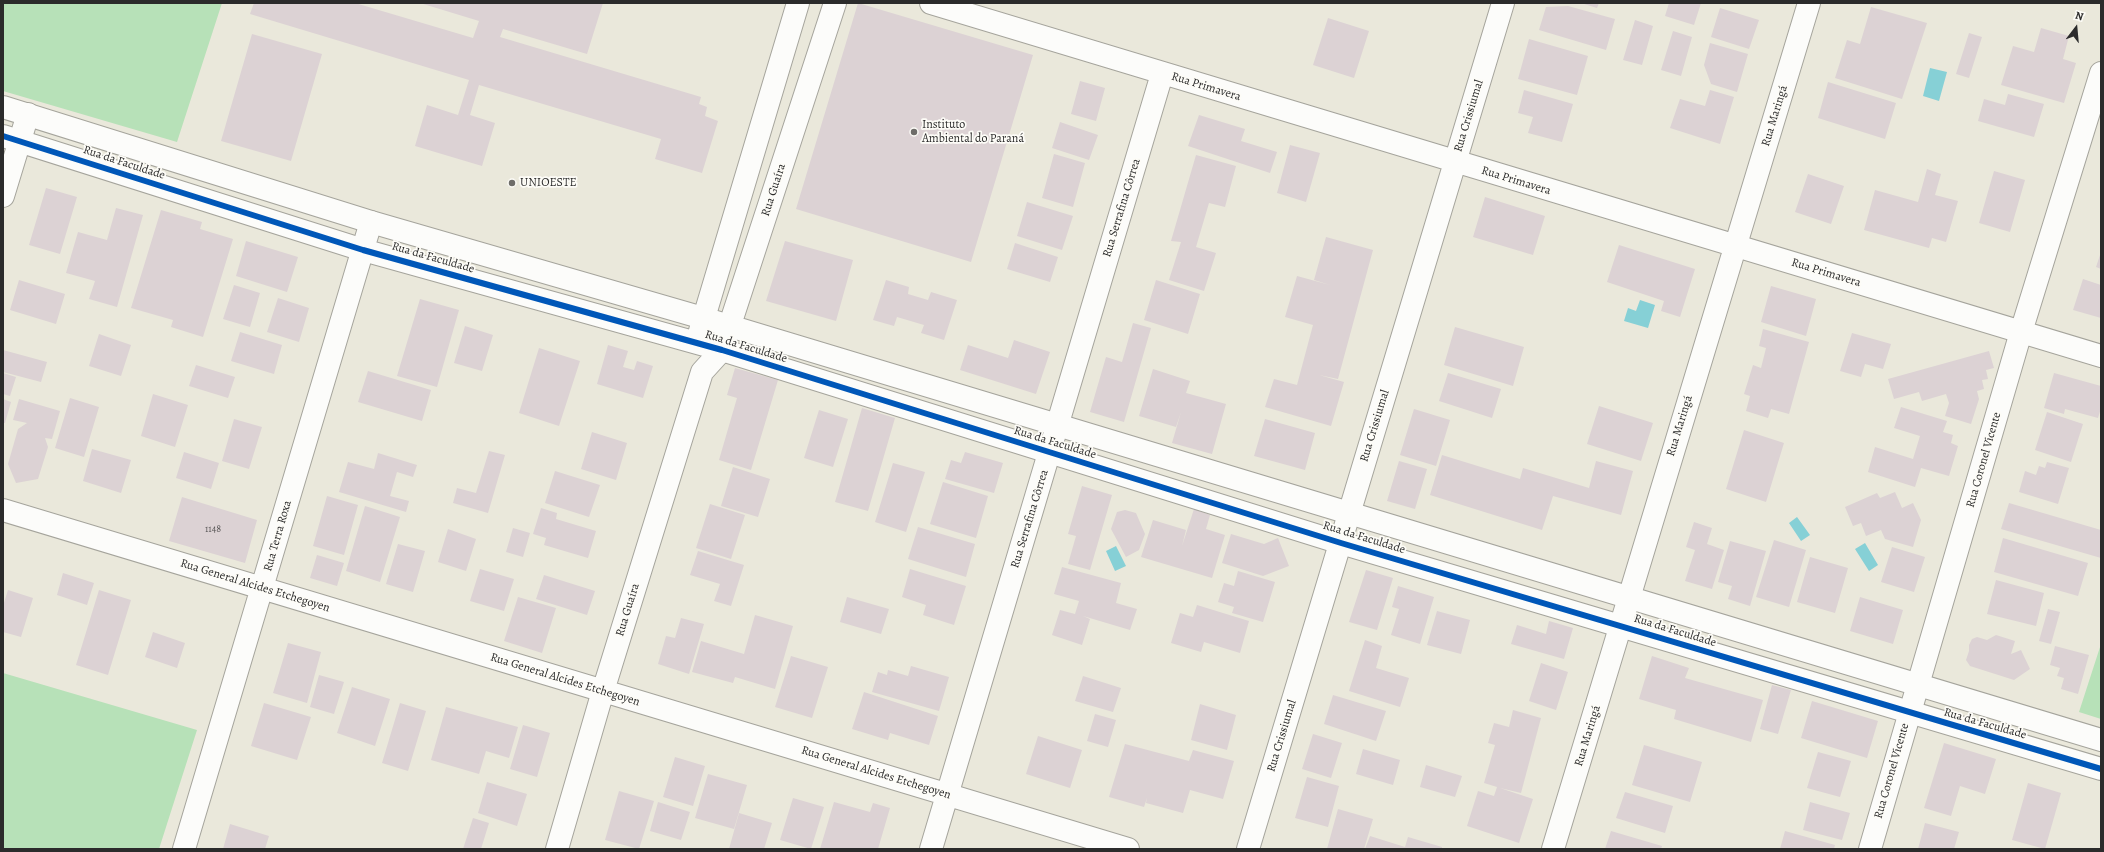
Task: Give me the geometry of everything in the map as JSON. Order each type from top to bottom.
[{"type":"street","name":"Rua Guaíra","points":[[702,372],[696,343],[798,3]]},
{"type":"street","name":"Rua Guaíra","points":[[557,849],[603,691],[702,372],[722,350],[835,3]]},
{"type":"street","name":"Rua Primavera","points":[[931,3],[1162,74],[2101,356]]},
{"type":"street","name":"Rua Crissiumal","points":[[1248,849],[1503,3]]},
{"type":"street","name":"Rua Maringá","points":[[1553,849],[1622,626],[1629,598],[1734,246],[1809,3]]},
{"type":"street","name":"Rua Coronel Vicente","points":[[1870,849],[2021,332],[2101,73]]},
{"type":"street","name":"Rua Serrafina Côrrea","points":[[931,849],[1162,74]]},
{"type":"street","name":"Rua da Faculdade","points":[[3,107],[371,222],[730,326],[2101,740]]},
{"type":"street","points":[[3,196],[11,138],[28,114]]},
{"type":"street","name":"Rua da Faculdade","points":[[11,138],[363,250],[722,350],[1341,543],[2101,769]]},
{"type":"street","name":"Rua Terra Roxa","points":[[184,849],[371,222]]},
{"type":"street","name":"Rua General Alcides Etchegoyen","points":[[3,510],[1128,849]]},
{"type":"green space","points":[[3,3],[222,3],[177,142],[3,91]]},
{"type":"green space","points":[[2101,644],[2101,719],[2079,712]]},
{"type":"green space","points":[[3,673],[197,730],[159,849],[3,849]]},
{"type":"water","points":[[1930,68],[1947,72],[1939,101],[1923,96]]},
{"type":"water","points":[[1640,300],[1655,305],[1648,328],[1624,321],[1628,308],[1636,311]]},
{"type":"water","points":[[1797,517],[1810,535],[1801,541],[1789,523]]},
{"type":"water","points":[[1865,543],[1878,565],[1869,571],[1855,549]]},
{"type":"water","points":[[1116,546],[1126,566],[1115,571],[1106,551]]},
{"type":"building","points":[[254,3],[355,3],[473,38],[479,21],[420,3],[603,3],[587,54],[503,29],[500,37],[701,97],[699,104],[707,107],[705,116],[718,121],[702,173],[655,159],[661,139],[479,85],[470,115],[495,123],[482,166],[415,146],[427,105],[458,115],[469,80],[250,14]]},
{"type":"building","name":"Instituto Ambiental do Paraná","points":[[858,3],[1033,55],[971,262],[796,209]]},
{"type":"building","points":[[1581,3],[1599,3],[1597,8]]},
{"type":"building","points":[[1669,3],[1701,3],[1694,25],[1665,16]]},
{"type":"building","points":[[1568,6],[1615,19],[1606,50],[1539,30],[1546,7]]},
{"type":"building","points":[[1871,7],[1927,23],[1902,99],[1835,78],[1847,40],[1860,44]]},
{"type":"building","points":[[1720,8],[1759,20],[1749,49],[1711,37]]},
{"type":"building","points":[[1328,18],[1369,31],[1354,78],[1313,65]]},
{"type":"building","points":[[1635,20],[1653,26],[1642,65],[1623,60]]},
{"type":"building","points":[[2041,28],[2069,36],[2063,59],[2076,63],[2064,103],[2001,85],[2013,46],[2034,52]]},
{"type":"building","points":[[1673,31],[1692,37],[1681,76],[1661,70]]},
{"type":"building","points":[[1969,33],[1982,37],[1969,78],[1956,74]]},
{"type":"building","points":[[252,34],[322,54],[291,161],[221,141]]},
{"type":"building","points":[[1529,39],[1588,56],[1577,95],[1518,79]]},
{"type":"building","points":[[1710,43],[1748,54],[1737,92],[1711,84],[1704,65]]},
{"type":"building","points":[[1080,81],[1105,88],[1096,121],[1071,114]]},
{"type":"building","points":[[1828,82],[1896,103],[1885,139],[1818,118]]},
{"type":"building","points":[[1524,90],[1573,104],[1562,142],[1528,133],[1533,117],[1518,113]]},
{"type":"building","points":[[1710,90],[1734,97],[1720,144],[1670,128],[1680,99],[1705,106]]},
{"type":"building","points":[[2008,94],[2044,104],[2034,137],[1978,121],[1984,99],[2005,105]]},
{"type":"building","points":[[1199,115],[1245,129],[1241,141],[1277,152],[1270,173],[1188,146]]},
{"type":"building","points":[[1060,122],[1098,135],[1089,160],[1052,148]]},
{"type":"building","points":[[1290,145],[1320,153],[1306,202],[1277,193]]},
{"type":"building","points":[[1054,154],[1085,163],[1073,207],[1042,198]]},
{"type":"building","points":[[1196,155],[1236,166],[1225,207],[1209,203],[1196,247],[1216,253],[1204,291],[1169,280],[1181,242],[1171,241]]},
{"type":"building","points":[[1927,169],[1941,174],[1935,195],[1958,201],[1946,242],[1932,238],[1929,248],[1864,230],[1875,190],[1918,202]]},
{"type":"building","points":[[1994,171],[2025,180],[2010,232],[1979,223]]},
{"type":"building","points":[[1808,174],[1844,186],[1831,224],[1795,212]]},
{"type":"building","points":[[46,188],[77,197],[60,254],[29,245]]},
{"type":"building","points":[[1485,197],[1545,216],[1533,255],[1473,237]]},
{"type":"building","points":[[1027,202],[1073,216],[1062,250],[1017,236]]},
{"type":"building","points":[[116,208],[143,215],[117,307],[89,299],[95,281],[66,273],[78,232],[107,240]]},
{"type":"building","points":[[161,210],[202,222],[200,229],[233,239],[203,337],[171,327],[173,320],[131,308]]},
{"type":"building","points":[[1326,237],[1373,250],[1338,379],[1319,375],[1344,382],[1331,426],[1265,407],[1274,379],[1297,385],[1313,325],[1285,317],[1297,276],[1330,285],[1314,280]]},
{"type":"building","points":[[246,241],[298,257],[287,292],[236,276]]},
{"type":"building","points":[[785,241],[853,260],[836,321],[766,301]]},
{"type":"building","points":[[1015,243],[1058,257],[1050,282],[1007,269]]},
{"type":"building","points":[[1619,245],[1695,269],[1680,317],[1661,311],[1664,301],[1607,282]]},
{"type":"building","points":[[2101,252],[2101,269],[2096,267]]},
{"type":"building","points":[[2083,279],[2101,285],[2101,318],[2073,310]]},
{"type":"building","points":[[19,280],[65,294],[56,324],[10,310]]},
{"type":"building","points":[[886,280],[909,287],[908,294],[928,300],[931,292],[957,300],[944,340],[921,333],[924,325],[897,317],[894,326],[873,320]]},
{"type":"building","points":[[1156,280],[1200,294],[1188,334],[1144,320]]},
{"type":"building","points":[[234,285],[260,293],[250,327],[223,319]]},
{"type":"building","points":[[1771,286],[1816,299],[1806,336],[1761,322]]},
{"type":"building","points":[[278,298],[309,308],[299,342],[267,332]]},
{"type":"building","points":[[420,299],[459,310],[437,387],[397,376]]},
{"type":"building","points":[[1133,323],[1151,328],[1124,422],[1090,412],[1106,357],[1122,362]]},
{"type":"building","points":[[465,326],[493,335],[482,371],[454,363]]},
{"type":"building","points":[[1455,327],[1524,347],[1513,386],[1444,365]]},
{"type":"building","points":[[1763,329],[1809,342],[1789,414],[1771,409],[1768,418],[1746,411],[1750,396],[1744,394],[1753,365],[1761,368],[1766,348],[1759,346]]},
{"type":"building","points":[[240,332],[282,345],[274,374],[231,361]]},
{"type":"building","points":[[1852,333],[1891,344],[1883,369],[1865,364],[1861,377],[1840,371]]},
{"type":"building","points":[[99,334],[131,345],[121,376],[89,366]]},
{"type":"building","points":[[1014,340],[1050,352],[1036,394],[960,370],[968,345],[1008,358]]},
{"type":"building","points":[[608,345],[628,351],[623,367],[634,370],[637,361],[653,366],[643,398],[597,384]]},
{"type":"building","points":[[539,348],[580,361],[559,426],[519,413]]},
{"type":"building","points":[[3,350],[47,362],[41,382],[3,372]]},
{"type":"building","points":[[1989,351],[1994,368],[1986,370],[1988,379],[1982,380],[1984,389],[1977,391],[1979,399],[1971,424],[1945,416],[1949,403],[1946,394],[1922,401],[1919,392],[1894,399],[1888,379]]},
{"type":"building","points":[[196,365],[235,377],[228,398],[189,386]]},
{"type":"building","points":[[735,368],[778,380],[751,470],[719,460],[737,398],[727,395]]},
{"type":"building","points":[[1153,369],[1190,381],[1186,393],[1226,404],[1212,454],[1172,443],[1181,412],[1176,427],[1139,416]]},
{"type":"building","points":[[368,371],[431,390],[422,421],[358,402]]},
{"type":"building","points":[[3,373],[16,377],[10,396],[3,394]]},
{"type":"building","points":[[1448,373],[1501,389],[1492,418],[1439,401]]},
{"type":"building","points":[[2054,373],[2101,386],[2101,408],[2098,418],[2065,409],[2064,414],[2044,408]]},
{"type":"building","points":[[153,394],[188,405],[175,447],[141,436]]},
{"type":"building","points":[[70,398],[99,407],[84,457],[55,448]]},
{"type":"building","points":[[3,399],[11,402],[5,423],[3,423]]},
{"type":"building","points":[[19,399],[60,411],[52,439],[45,438],[48,447],[38,479],[16,483],[8,464],[18,429],[27,423],[13,420]]},
{"type":"building","points":[[1599,406],[1653,423],[1641,461],[1587,444]]},
{"type":"building","points":[[1901,407],[1947,421],[1943,432],[1953,435],[1951,443],[1958,446],[1949,476],[1921,468],[1915,487],[1868,472],[1875,447],[1913,459],[1920,436],[1894,428]]},
{"type":"building","points":[[862,408],[895,418],[868,511],[835,502]]},
{"type":"building","points":[[1414,409],[1450,420],[1436,466],[1400,455]]},
{"type":"building","points":[[819,410],[848,419],[833,467],[804,458]]},
{"type":"building","points":[[2047,412],[2083,424],[2071,462],[2035,450]]},
{"type":"building","points":[[234,419],[262,427],[249,469],[222,461]]},
{"type":"building","points":[[1265,419],[1315,433],[1305,470],[1254,456]]},
{"type":"building","points":[[1744,430],[1784,443],[1766,502],[1726,489]]},
{"type":"building","points":[[592,432],[627,443],[616,480],[581,469]]},
{"type":"building","points":[[92,449],[131,460],[121,493],[83,481]]},
{"type":"building","points":[[489,451],[505,455],[488,513],[453,503],[457,488],[476,493]]},
{"type":"building","points":[[184,452],[219,463],[211,489],[176,478]]},
{"type":"building","points":[[965,452],[1003,463],[994,493],[945,479],[951,460],[961,463]]},
{"type":"building","points":[[378,453],[417,465],[413,477],[397,472],[390,496],[409,501],[406,512],[339,492],[348,462],[374,469]]},
{"type":"building","points":[[1442,455],[1520,479],[1523,468],[1589,488],[1596,461],[1633,471],[1621,515],[1553,496],[1542,530],[1430,495]]},
{"type":"building","points":[[1399,461],[1427,469],[1415,509],[1387,501]]},
{"type":"building","points":[[2047,462],[2069,468],[2058,504],[2019,492],[2025,471],[2036,475],[2039,466],[2045,468]]},
{"type":"building","points":[[893,463],[925,472],[906,532],[875,522]]},
{"type":"building","points":[[733,467],[770,479],[758,517],[721,506]]},
{"type":"building","points":[[555,471],[600,485],[589,517],[545,503]]},
{"type":"building","points":[[943,482],[988,496],[976,538],[930,524]]},
{"type":"building","points":[[1082,486],[1112,495],[1090,570],[1068,564],[1076,536],[1068,534]]},
{"type":"building","points":[[1895,492],[1902,508],[1913,503],[1921,520],[1913,547],[1885,539],[1881,530],[1866,536],[1861,523],[1853,526],[1845,507],[1877,493],[1880,498]]},
{"type":"building","points":[[327,496],[358,505],[344,555],[313,546]]},
{"type":"building","points":[[182,497],[257,520],[245,563],[169,541]]},
{"type":"building","points":[[2009,503],[2101,530],[2101,558],[2001,529]]},
{"type":"building","points":[[710,504],[745,515],[731,559],[696,548]]},
{"type":"building","points":[[365,506],[400,517],[380,582],[346,571]]},
{"type":"building","points":[[541,508],[557,513],[556,519],[596,531],[588,558],[544,545],[546,538],[533,534]]},
{"type":"building","points":[[1194,509],[1210,515],[1206,529],[1225,535],[1212,578],[1141,557],[1153,520],[1186,530],[1182,546]]},
{"type":"building","points":[[1125,510],[1136,513],[1145,534],[1139,550],[1126,557],[1111,529],[1117,512]]},
{"type":"building","points":[[1694,522],[1712,528],[1707,544],[1724,550],[1712,589],[1685,581],[1695,550],[1686,547]]},
{"type":"building","points":[[918,527],[975,544],[966,577],[908,559]]},
{"type":"building","points":[[513,528],[530,533],[523,557],[506,552]]},
{"type":"building","points":[[448,529],[476,539],[466,571],[438,562]]},
{"type":"building","points":[[1231,534],[1264,544],[1278,538],[1289,566],[1263,576],[1222,563]]},
{"type":"building","points":[[2003,538],[2088,563],[2078,596],[1994,572]]},
{"type":"building","points":[[1774,540],[1806,550],[1789,607],[1756,597]]},
{"type":"building","points":[[1730,541],[1766,551],[1750,606],[1728,599],[1732,586],[1718,582]]},
{"type":"building","points":[[398,544],[425,551],[413,592],[386,584]]},
{"type":"building","points":[[1892,547],[1925,557],[1914,592],[1881,582]]},
{"type":"building","points":[[698,551],[744,565],[731,606],[714,601],[720,584],[690,575]]},
{"type":"building","points":[[317,555],[344,563],[337,586],[310,578]]},
{"type":"building","points":[[1810,557],[1848,568],[1835,613],[1797,602]]},
{"type":"building","points":[[1062,567],[1121,583],[1116,603],[1137,609],[1130,630],[1083,616],[1090,619],[1082,645],[1052,635],[1060,610],[1075,614],[1079,601],[1054,594]]},
{"type":"building","points":[[480,569],[514,579],[504,611],[470,601]]},
{"type":"building","points":[[910,569],[966,586],[954,625],[923,615],[926,605],[902,597]]},
{"type":"building","points":[[1366,570],[1393,578],[1377,630],[1349,622]]},
{"type":"building","points":[[1238,571],[1275,582],[1263,622],[1232,613],[1234,607],[1218,602],[1224,583],[1234,586]]},
{"type":"building","points":[[63,573],[94,583],[87,605],[57,595]]},
{"type":"building","points":[[544,575],[595,591],[587,615],[536,599]]},
{"type":"building","points":[[1996,580],[2044,593],[2036,626],[1987,614]]},
{"type":"building","points":[[1398,586],[1434,597],[1420,644],[1391,635],[1399,609],[1392,607]]},
{"type":"building","points":[[8,590],[33,598],[21,637],[3,632],[3,606]]},
{"type":"building","points":[[99,590],[131,600],[108,675],[76,665]]},
{"type":"building","points":[[518,597],[556,608],[542,653],[504,641]]},
{"type":"building","points":[[847,597],[889,609],[881,634],[840,622]]},
{"type":"building","points":[[1860,597],[1903,610],[1893,644],[1850,631]]},
{"type":"building","points":[[1197,605],[1249,621],[1240,653],[1204,642],[1201,652],[1171,643],[1180,613],[1193,617]]},
{"type":"building","points":[[2048,609],[2060,612],[2051,644],[2039,641]]},
{"type":"building","points":[[1437,611],[1470,620],[1461,654],[1427,645]]},
{"type":"building","points":[[755,615],[793,626],[775,689],[735,677],[733,683],[692,672],[701,641],[744,654]]},
{"type":"building","points":[[681,618],[704,624],[689,674],[658,664],[666,636],[675,638]]},
{"type":"building","points":[[1549,621],[1573,628],[1564,659],[1511,644],[1517,625],[1546,634]]},
{"type":"building","points":[[153,632],[185,643],[177,668],[145,657]]},
{"type":"building","points":[[1996,635],[2015,641],[2011,654],[2021,650],[2030,669],[2014,680],[1970,666],[1966,660],[1969,645],[1972,639],[1977,637],[1987,640]]},
{"type":"building","points":[[1365,640],[1382,646],[1376,668],[1409,678],[1400,707],[1349,691]]},
{"type":"building","points":[[288,643],[321,652],[307,703],[273,693]]},
{"type":"building","points":[[2055,646],[2089,655],[2078,694],[2061,689],[2064,678],[2057,676],[2060,668],[2050,665]]},
{"type":"building","points":[[791,656],[828,667],[812,718],[775,707]]},
{"type":"building","points":[[1652,656],[1689,668],[1685,678],[1763,700],[1751,742],[1674,719],[1676,710],[1639,699]]},
{"type":"building","points":[[1541,663],[1568,672],[1556,710],[1529,701]]},
{"type":"building","points":[[911,666],[949,677],[939,711],[872,692],[878,672],[887,675],[888,670],[908,676]]},
{"type":"building","points":[[319,675],[344,682],[334,714],[310,707]]},
{"type":"building","points":[[1083,676],[1121,688],[1113,712],[1075,701]]},
{"type":"building","points":[[1772,685],[1791,690],[1778,734],[1760,729]]},
{"type":"building","points":[[352,687],[390,699],[375,746],[337,733]]},
{"type":"building","points":[[864,692],[938,716],[929,745],[890,733],[888,740],[852,729]]},
{"type":"building","points":[[1333,695],[1386,711],[1376,741],[1324,724]]},
{"type":"building","points":[[1812,701],[1878,721],[1867,758],[1801,738]]},
{"type":"building","points":[[264,703],[311,717],[297,760],[251,746]]},
{"type":"building","points":[[400,703],[426,711],[408,771],[382,763]]},
{"type":"building","points":[[1200,704],[1236,715],[1227,750],[1191,740]]},
{"type":"building","points":[[446,707],[518,727],[509,758],[486,751],[479,774],[431,760]]},
{"type":"building","points":[[1513,710],[1541,718],[1521,793],[1500,788],[1533,799],[1519,843],[1467,826],[1478,791],[1494,796],[1497,787],[1484,783],[1495,745],[1488,743],[1494,723],[1509,727]]},
{"type":"building","points":[[1095,714],[1116,720],[1108,747],[1087,741]]},
{"type":"building","points":[[523,725],[550,733],[537,777],[510,769]]},
{"type":"building","points":[[1313,734],[1342,743],[1331,778],[1302,769]]},
{"type":"building","points":[[1038,736],[1082,750],[1070,788],[1026,774]]},
{"type":"building","points":[[1944,743],[1996,759],[1985,794],[1960,786],[1951,816],[1924,808]]},
{"type":"building","points":[[1125,744],[1189,761],[1193,750],[1234,761],[1223,799],[1190,790],[1183,813],[1146,803],[1147,798],[1144,807],[1109,797]]},
{"type":"building","points":[[1644,745],[1702,762],[1690,802],[1632,785]]},
{"type":"building","points":[[1363,749],[1400,760],[1393,785],[1356,774]]},
{"type":"building","points":[[1818,752],[1851,761],[1840,797],[1807,788]]},
{"type":"building","points":[[675,757],[705,766],[693,806],[663,797]]},
{"type":"building","points":[[1426,765],[1462,776],[1455,797],[1420,787]]},
{"type":"building","points":[[708,774],[747,785],[734,829],[695,818]]},
{"type":"building","points":[[1307,777],[1339,786],[1328,827],[1295,818]]},
{"type":"building","points":[[487,782],[527,794],[517,826],[478,813]]},
{"type":"building","points":[[2028,783],[2061,793],[2045,849],[2012,840]]},
{"type":"building","points":[[619,791],[654,801],[639,849],[605,840]]},
{"type":"building","points":[[1625,792],[1673,806],[1665,833],[1616,818]]},
{"type":"building","points":[[793,798],[824,807],[811,849],[780,840]]},
{"type":"building","points":[[658,802],[690,812],[681,840],[650,831]]},
{"type":"building","points":[[834,802],[870,812],[873,803],[890,808],[878,849],[820,849]]},
{"type":"building","points":[[1810,802],[1850,813],[1842,840],[1803,830]]},
{"type":"building","points":[[1338,809],[1373,819],[1364,849],[1327,849]]},
{"type":"building","points":[[739,813],[772,823],[764,849],[729,849]]},
{"type":"building","points":[[473,818],[489,823],[481,849],[463,849]]},
{"type":"building","points":[[1925,823],[1959,832],[1954,849],[1918,849]]},
{"type":"building","points":[[230,824],[269,836],[265,849],[223,849]]},
{"type":"building","points":[[1611,831],[1662,846],[1661,849],[1605,849]]},
{"type":"building","points":[[1785,831],[1835,845],[1834,849],[1780,849]]},
{"type":"building","points":[[1370,836],[1405,847],[1408,837],[1442,847],[1442,849],[1365,849]]},
{"type":"cycle path","points":[[3,136],[363,250],[722,350],[1341,543],[2101,769]]},
{"type":"place","name":"Instituto Ambiental do Paraná","points":[[914,132]]},
{"type":"place","name":"UNIOESTE","points":[[512,183]]}]
